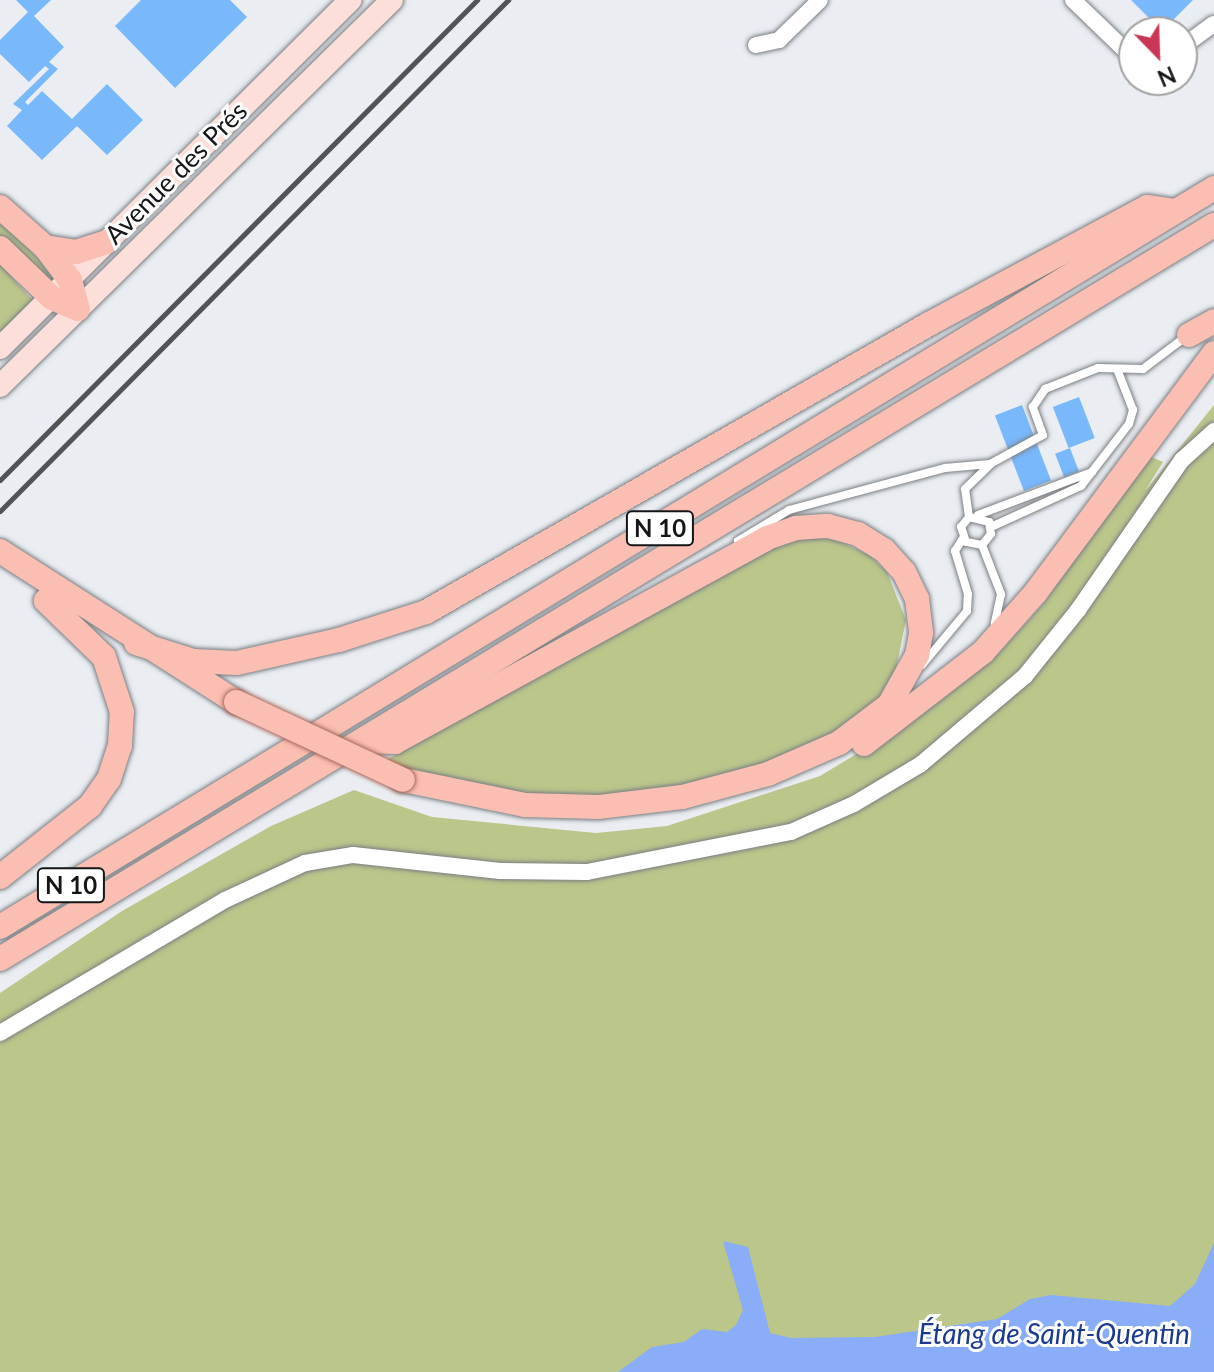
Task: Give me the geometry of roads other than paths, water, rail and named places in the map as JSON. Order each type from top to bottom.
[{"type":"main road","name":"Avenue des Prés","points":[[0,348],[351,0]]},
{"type":"main road","name":"Avenue des Prés","points":[[0,386],[392,0]]},
{"type":"main road","name":"N 10","points":[[0,927],[1214,188]]},
{"type":"main road","points":[[0,207],[45,247],[70,280],[78,309]]},
{"type":"main road","points":[[0,551],[119,643],[193,661],[237,663],[354,636],[426,612],[929,324],[1147,207],[1176,211]]},
{"type":"main road","name":"N 10","points":[[0,959],[1214,225]]},
{"type":"main road","points":[[45,247],[76,252],[106,242]]},
{"type":"main road","points":[[0,248],[52,298],[78,309]]},
{"type":"main road","points":[[1189,335],[1214,321]]},
{"type":"main road","points":[[0,570],[46,601],[229,706],[394,785],[518,817],[596,820],[681,811],[772,787],[836,759],[883,733],[980,656],[1036,592],[1214,353]]},
{"type":"main road","points":[[363,741],[395,742],[767,538],[796,528],[828,526],[858,534],[884,550],[904,572],[917,599],[921,633],[908,678],[867,726],[818,755],[682,797],[598,807],[525,805],[394,785]]},
{"type":"main road","points":[[0,877],[90,806],[109,779],[120,746],[119,643]]},
{"type":"street","points":[[756,45],[779,40],[820,0]]},
{"type":"street","points":[[1073,0],[1118,44]]},
{"type":"street","points":[[0,1033],[225,900],[305,863],[353,855],[500,871],[587,872],[791,832],[854,804],[933,755],[1025,676],[1078,610],[1182,460],[1214,431]]},
{"type":"lane","points":[[991,527],[973,516],[965,489],[990,464],[1043,435],[1033,407],[1045,389],[1098,368],[1143,369],[1189,335]]},
{"type":"lane","points":[[980,656],[999,615],[1001,594],[982,545],[991,527],[1069,494],[1092,472],[1129,424],[1133,410],[1117,369]]},
{"type":"lane","points":[[654,600],[704,560],[789,510],[945,468],[990,464]]},
{"type":"lane","points":[[982,545],[971,545],[963,538],[961,527],[973,516],[1092,472]]},
{"type":"lane","points":[[908,678],[967,611],[955,551],[963,538]]},
{"type":"water","name":"Étang de Saint-Quentin","points":[[723,1241],[748,1247],[770,1333],[791,1338],[875,1337],[997,1319],[1030,1299],[1051,1295],[1170,1306],[1195,1284],[1214,1243],[1214,1372],[618,1372],[652,1347],[684,1342],[702,1329],[727,1332],[736,1325],[743,1310]]},
{"type":"railway","points":[[0,480],[477,0]]},
{"type":"railway","points":[[0,511],[508,0]]}]
